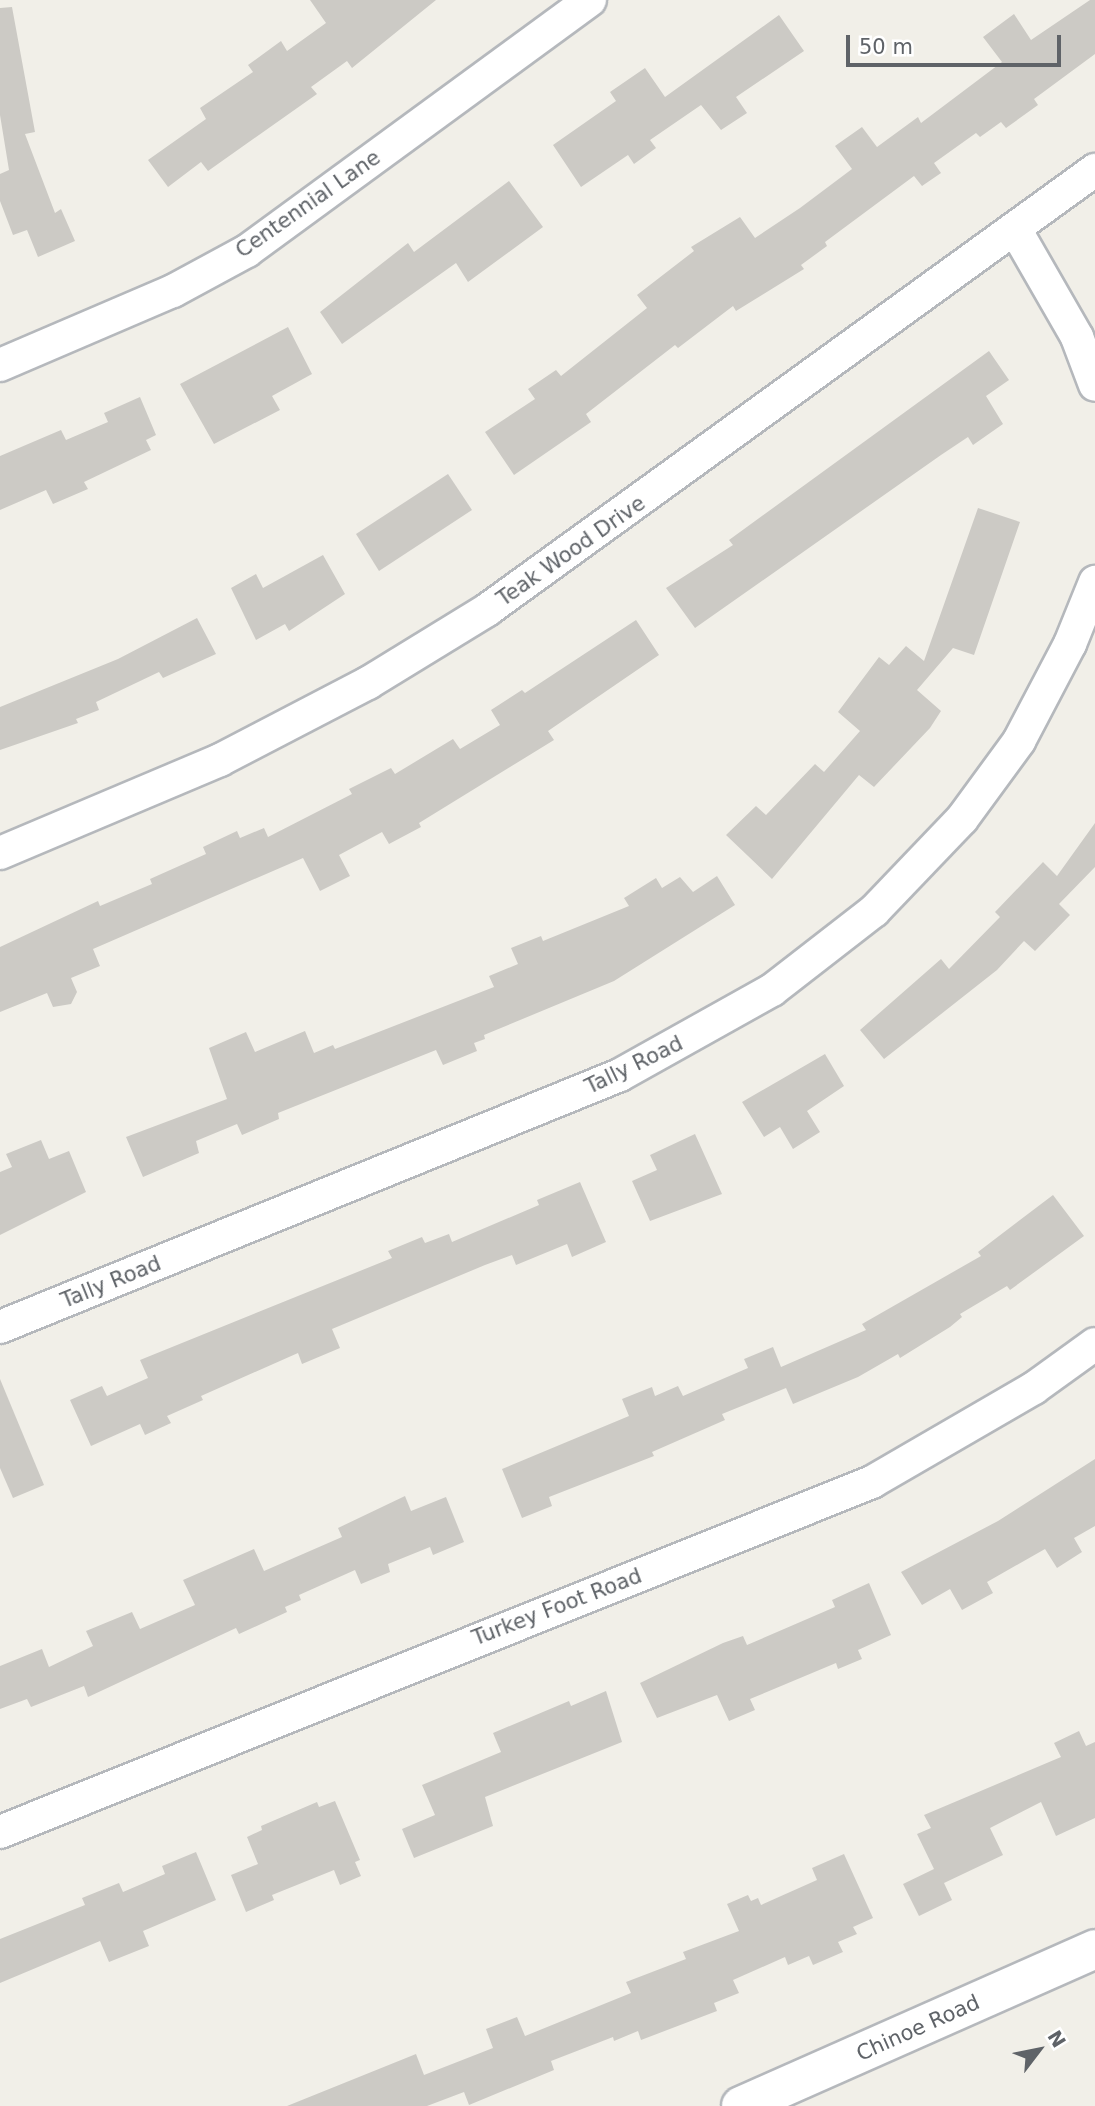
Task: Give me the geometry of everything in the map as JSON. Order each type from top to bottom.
[{"type":"street","name":"Centennial Lane","points":[[0,365],[173,290],[247,251],[590,0]]},
{"type":"street","name":"Teak Wood Drive","points":[[0,853],[220,760],[368,683],[487,610],[1095,170]]},
{"type":"street","points":[[1015,229],[1077,337],[1095,385]]},
{"type":"street","name":"Tally Road","points":[[0,1327],[621,1075],[772,990],[874,911],[962,819],[1019,741],[1070,643],[1095,582]]},
{"type":"street","name":"Turkey Foot Road","points":[[0,1832],[872,1482],[1034,1388],[1095,1344]]},
{"type":"street","name":"Chinoe Road","points":[[741,2106],[1095,1949]]},
{"type":"building","points":[[310,0],[436,0],[352,68],[347,61],[311,87],[317,94],[208,171],[201,162],[168,187],[148,160],[206,119],[200,108],[253,72],[248,65],[281,41],[287,51],[326,23]]},
{"type":"building","points":[[1090,0],[1095,0],[1095,54],[1034,99],[1038,105],[1006,128],[1001,122],[980,137],[976,133],[934,163],[941,173],[922,186],[914,176],[825,242],[827,246],[801,265],[804,269],[736,311],[733,306],[678,348],[675,345],[586,414],[591,422],[514,475],[485,432],[535,399],[528,389],[556,370],[561,376],[647,308],[637,295],[694,251],[691,247],[740,217],[755,238],[800,208],[852,169],[835,146],[862,127],[877,147],[918,117],[921,123],[1002,62],[983,37],[1014,14],[1031,40]]},
{"type":"building","points":[[12,7],[35,132],[25,134],[55,213],[61,209],[75,241],[38,257],[27,230],[13,235],[0,201],[0,174],[9,170],[0,115],[0,8]]},
{"type":"building","points":[[779,15],[804,51],[736,97],[747,113],[721,130],[701,105],[650,140],[656,148],[634,164],[628,155],[581,187],[553,145],[616,101],[610,92],[645,68],[665,97]]},
{"type":"building","points":[[509,181],[543,227],[468,282],[456,263],[342,344],[320,312],[408,243],[414,252]]},
{"type":"building","points":[[288,327],[312,374],[272,396],[280,410],[214,444],[180,384]]},
{"type":"building","points":[[989,351],[1009,380],[986,396],[1003,424],[973,445],[968,437],[695,628],[666,588],[733,545],[729,540]]},
{"type":"building","points":[[140,397],[156,435],[146,440],[151,450],[84,482],[88,489],[53,504],[46,490],[0,510],[0,456],[61,430],[66,440],[108,422],[104,413]]},
{"type":"building","points":[[448,474],[472,510],[379,571],[356,534]]},
{"type":"building","points":[[978,508],[1020,522],[974,655],[953,648],[917,690],[941,711],[930,728],[874,787],[859,775],[772,879],[726,835],[756,806],[766,815],[815,764],[824,772],[860,731],[838,712],[879,657],[889,665],[906,646],[924,661]]},
{"type":"building","points":[[323,555],[345,594],[289,631],[285,624],[256,640],[231,588],[256,574],[263,588]]},
{"type":"building","points":[[197,618],[216,654],[163,678],[159,672],[96,702],[99,710],[76,719],[78,723],[0,750],[0,707],[118,659]]},
{"type":"building","points":[[636,620],[659,655],[548,731],[554,740],[419,823],[421,827],[389,844],[382,832],[339,855],[350,876],[320,891],[303,858],[93,949],[100,966],[71,978],[77,992],[71,1004],[53,1007],[47,993],[0,1012],[0,947],[98,901],[100,906],[152,884],[150,879],[206,854],[203,847],[237,831],[240,838],[264,828],[268,837],[352,794],[349,789],[391,768],[395,774],[453,739],[460,749],[500,725],[491,710],[522,690],[525,693]]},
{"type":"building","points":[[1095,823],[1095,867],[1059,904],[1070,915],[1035,951],[1024,941],[997,970],[884,1059],[860,1030],[941,959],[949,969],[1000,917],[995,912],[1043,862],[1057,876]]},
{"type":"building","points":[[717,876],[735,905],[614,981],[484,1035],[485,1039],[474,1043],[477,1051],[443,1065],[436,1050],[278,1113],[279,1119],[242,1135],[237,1124],[196,1141],[199,1153],[143,1177],[126,1137],[227,1099],[209,1048],[246,1032],[255,1052],[305,1031],[314,1053],[333,1045],[335,1049],[494,987],[489,976],[518,964],[511,948],[541,936],[543,941],[629,906],[624,898],[656,878],[662,888],[680,877],[693,892]]},
{"type":"building","points":[[825,1054],[844,1086],[807,1111],[820,1132],[793,1149],[780,1127],[764,1137],[742,1102]]},
{"type":"building","points":[[695,1134],[722,1194],[650,1221],[632,1181],[657,1170],[650,1155]]},
{"type":"building","points":[[41,1140],[49,1159],[69,1151],[86,1192],[0,1235],[0,1172],[12,1167],[6,1154]]},
{"type":"building","points":[[580,1182],[606,1242],[572,1257],[567,1244],[516,1265],[512,1255],[485,1265],[332,1329],[340,1348],[302,1364],[298,1353],[201,1396],[203,1400],[167,1416],[171,1423],[145,1435],[140,1424],[91,1446],[70,1400],[102,1386],[107,1396],[148,1378],[140,1360],[392,1258],[388,1251],[422,1237],[425,1243],[449,1234],[452,1242],[539,1205],[537,1200]]},
{"type":"building","points":[[1053,1195],[1084,1236],[1010,1290],[1007,1286],[960,1314],[962,1317],[950,1327],[900,1358],[898,1354],[858,1377],[793,1404],[786,1388],[722,1414],[725,1420],[652,1452],[654,1456],[549,1497],[552,1506],[522,1518],[502,1469],[629,1416],[622,1399],[652,1387],[655,1396],[678,1386],[683,1396],[748,1368],[744,1359],[773,1347],[781,1367],[866,1330],[862,1324],[981,1256],[978,1252]]},
{"type":"building","points":[[0,1379],[44,1485],[13,1498],[0,1468]]},
{"type":"building","points":[[1095,1459],[1095,1526],[1074,1538],[1082,1552],[1057,1568],[1045,1549],[987,1582],[993,1593],[962,1610],[950,1589],[922,1605],[901,1572],[998,1521]]},
{"type":"building","points":[[405,1496],[411,1511],[446,1497],[464,1542],[433,1555],[430,1547],[388,1564],[390,1572],[361,1584],[355,1570],[299,1595],[301,1600],[285,1607],[287,1612],[239,1634],[236,1628],[88,1697],[84,1686],[31,1707],[27,1699],[0,1709],[0,1666],[42,1649],[49,1667],[93,1646],[86,1631],[132,1612],[140,1629],[195,1605],[183,1580],[254,1549],[264,1571],[342,1537],[338,1528]]},
{"type":"building","points":[[869,1583],[891,1635],[858,1650],[862,1659],[838,1669],[836,1663],[750,1699],[755,1710],[729,1721],[717,1695],[657,1718],[640,1683],[723,1643],[743,1636],[747,1645],[835,1607],[832,1600]]},
{"type":"building","points":[[606,1691],[622,1742],[485,1797],[493,1826],[414,1858],[402,1829],[435,1815],[422,1785],[501,1752],[493,1733],[569,1701],[571,1706]]},
{"type":"building","points":[[1079,1731],[1086,1746],[1095,1742],[1095,1818],[1056,1836],[1041,1802],[990,1828],[1003,1855],[944,1883],[952,1900],[919,1916],[903,1884],[934,1869],[917,1834],[931,1828],[924,1815],[1061,1757],[1054,1743]]},
{"type":"building","points":[[335,1801],[360,1860],[355,1862],[361,1876],[340,1885],[334,1870],[272,1895],[274,1900],[246,1912],[231,1875],[258,1864],[247,1837],[262,1830],[261,1826],[317,1802],[319,1807]]},
{"type":"building","points":[[196,1852],[216,1900],[143,1931],[149,1946],[109,1962],[100,1941],[0,1983],[0,1939],[85,1905],[82,1898],[119,1883],[123,1892],[165,1874],[162,1866]]},
{"type":"building","points":[[844,1854],[873,1918],[853,1927],[857,1934],[838,1942],[843,1952],[813,1965],[809,1956],[788,1965],[785,1957],[733,1980],[739,1993],[714,2003],[717,2011],[641,2040],[638,2031],[614,2041],[613,2037],[551,2061],[554,2070],[469,2105],[464,2092],[427,2106],[287,2106],[416,2054],[424,2075],[493,2048],[486,2029],[517,2017],[525,2036],[631,1993],[626,1982],[686,1959],[683,1952],[739,1931],[727,1904],[748,1895],[751,1901],[758,1898],[761,1905],[817,1880],[812,1868]]}]
